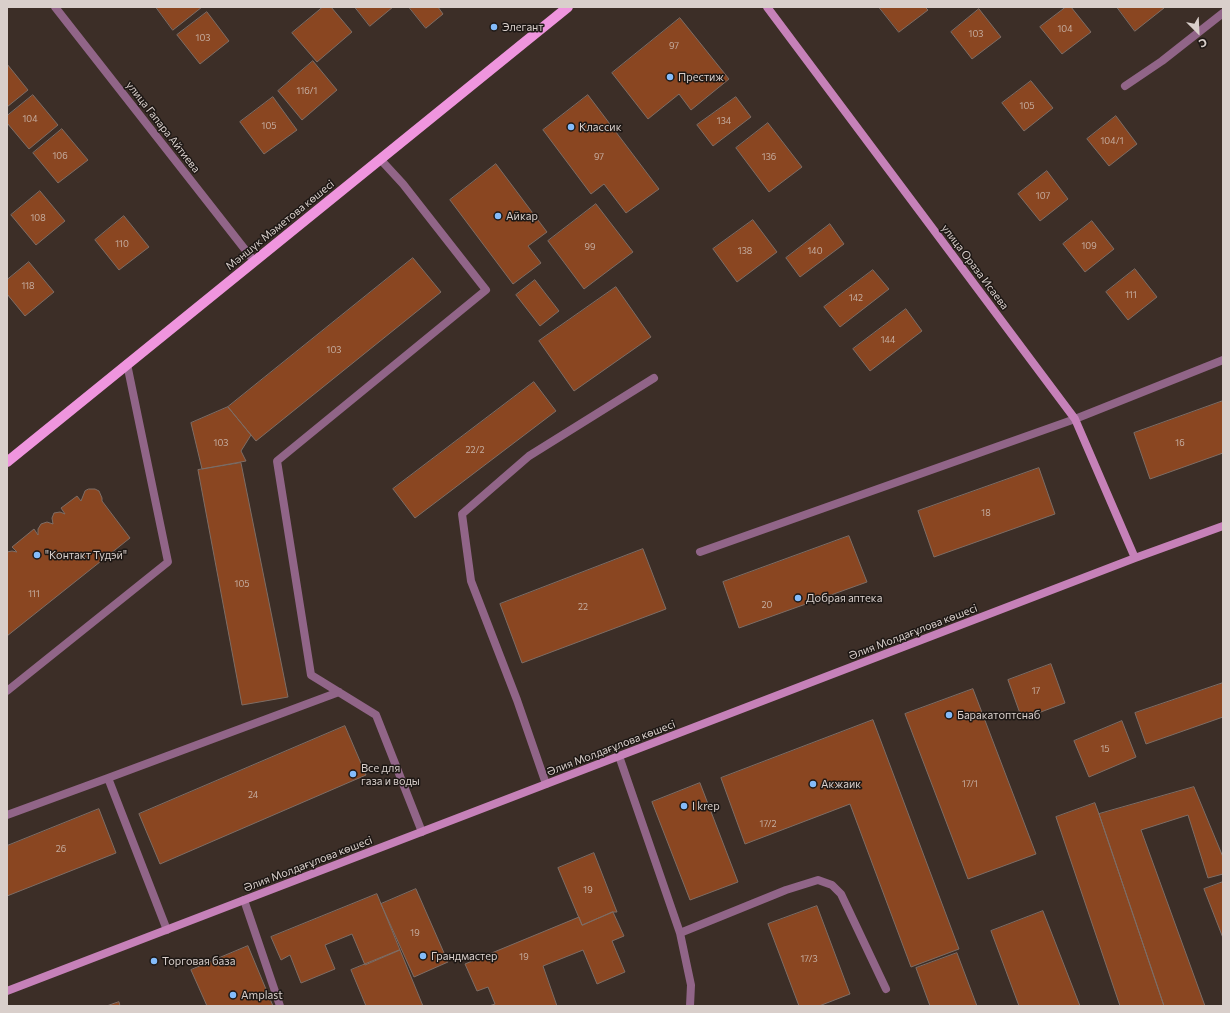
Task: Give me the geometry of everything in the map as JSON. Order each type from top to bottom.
[{"type":"main road","name":"Мәншүк Мәметова көшесі","points":[[7,462],[568,7]]},
{"type":"main road","name":"улица Ораза Исаева","points":[[767,7],[1075,419],[1135,558]]},
{"type":"main road","name":"Әлия Молдағұлова көшесі","points":[[7,991],[1135,558],[1223,526]]},
{"type":"street","name":"улица Гапара Айтиева","points":[[55,7],[254,261]]},
{"type":"street","points":[[1125,86],[1162,61],[1223,13]]},
{"type":"street","points":[[380,159],[403,184],[486,290],[277,461],[311,675],[376,715],[422,832]]},
{"type":"street","points":[[700,552],[1075,419],[1223,360]]},
{"type":"street","points":[[7,691],[168,562],[127,364]]},
{"type":"street","points":[[546,784],[517,700],[471,581],[462,514],[529,456],[654,378]]},
{"type":"street","points":[[7,815],[338,692]]},
{"type":"street","points":[[620,756],[680,933],[691,984],[690,1006]]},
{"type":"street","points":[[108,778],[167,930]]},
{"type":"street","points":[[680,933],[786,890],[818,880],[832,884],[841,894],[886,989]]},
{"type":"street","points":[[244,900],[280,1006]]},
{"type":"building","points":[[156,7],[202,7],[173,30]]},
{"type":"building","points":[[323,7],[331,7],[352,32],[317,62],[292,33]]},
{"type":"building","points":[[355,7],[393,7],[370,26]]},
{"type":"building","points":[[409,7],[438,7],[443,14],[426,28]]},
{"type":"building","points":[[879,7],[925,7],[928,10],[899,32]]},
{"type":"building","points":[[1066,7],[1071,7],[1091,32],[1062,54],[1040,27]]},
{"type":"building","points":[[1117,7],[1163,7],[1164,8],[1135,31]]},
{"type":"building","points":[[979,9],[1001,37],[972,59],[951,32]]},
{"type":"building","points":[[207,12],[229,41],[200,64],[177,35]]},
{"type":"building","points":[[680,18],[729,79],[691,110],[679,94],[648,119],[612,73]]},
{"type":"building","points":[[313,61],[337,90],[302,120],[278,91]]},
{"type":"building","points":[[7,64],[28,90],[7,107]]},
{"type":"building","points":[[1031,81],[1053,108],[1024,131],[1002,103]]},
{"type":"building","points":[[33,95],[58,125],[29,149],[7,123],[7,116]]},
{"type":"building","points":[[588,95],[659,189],[626,213],[604,184],[591,194],[543,130]]},
{"type":"building","points":[[273,97],[297,130],[264,154],[240,122]]},
{"type":"building","points":[[736,97],[751,117],[713,146],[697,125]]},
{"type":"building","points":[[1116,116],[1137,144],[1109,166],[1087,139]]},
{"type":"building","points":[[768,123],[802,167],[769,192],[736,148]]},
{"type":"building","points":[[62,129],[88,160],[58,183],[33,153]]},
{"type":"building","name":"Айкар","points":[[496,164],[547,232],[528,246],[541,263],[513,284],[450,200]]},
{"type":"building","points":[[1047,171],[1068,199],[1040,221],[1018,194]]},
{"type":"building","points":[[40,191],[65,221],[36,245],[11,215]]},
{"type":"building","points":[[596,204],[633,252],[584,289],[548,241]]},
{"type":"building","points":[[124,216],[149,247],[119,270],[95,240]]},
{"type":"building","points":[[753,220],[777,252],[737,282],[713,249]]},
{"type":"building","points":[[1092,221],[1114,249],[1085,272],[1063,244]]},
{"type":"building","points":[[830,224],[844,244],[800,277],[786,258]]},
{"type":"building","points":[[413,258],[441,292],[256,441],[228,407]]},
{"type":"building","points":[[29,262],[54,292],[25,316],[7,294],[7,280]]},
{"type":"building","points":[[1135,269],[1157,297],[1128,320],[1106,292]]},
{"type":"building","points":[[873,270],[889,289],[840,327],[824,307]]},
{"type":"building","points":[[535,280],[559,311],[540,326],[516,295]]},
{"type":"building","points":[[616,287],[651,337],[574,391],[539,341]]},
{"type":"building","points":[[906,309],[922,331],[870,371],[853,349]]},
{"type":"building","points":[[534,382],[556,411],[415,518],[393,489]]},
{"type":"building","points":[[1223,401],[1223,453],[1150,479],[1134,433]]},
{"type":"building","points":[[228,407],[251,435],[241,451],[246,461],[202,469],[191,423]]},
{"type":"building","points":[[241,463],[288,697],[242,705],[198,470]]},
{"type":"building","points":[[1039,468],[1055,514],[934,557],[918,511]]},
{"type":"building","points":[[89,489],[99,491],[102,501],[130,538],[7,636],[7,552],[17,552],[12,547],[34,529],[38,535],[38,529],[41,524],[47,522],[53,524],[52,518],[54,513],[60,512],[65,514],[61,508],[77,496],[81,501],[85,491]]},
{"type":"building","points":[[849,536],[867,582],[739,628],[723,582]]},
{"type":"building","points":[[643,549],[666,609],[522,663],[500,604]]},
{"type":"building","points":[[1051,664],[1065,703],[1022,719],[1008,680]]},
{"type":"building","points":[[1223,683],[1223,717],[1146,744],[1135,713]]},
{"type":"building","points":[[973,689],[1036,854],[968,879],[905,714]]},
{"type":"building","points":[[873,720],[959,949],[911,967],[850,804],[745,844],[721,778]]},
{"type":"building","points":[[1122,721],[1136,757],[1089,777],[1074,741]]},
{"type":"building","points":[[345,726],[366,775],[160,864],[139,814]]},
{"type":"building","points":[[700,783],[738,882],[690,900],[652,802]]},
{"type":"building","points":[[1194,787],[1223,857],[1223,874],[1208,878],[1188,815],[1141,830],[1205,1006],[1164,1006],[1099,814]]},
{"type":"building","points":[[1095,803],[1164,1006],[1120,1006],[1056,817]]},
{"type":"building","points":[[99,809],[116,853],[7,896],[7,846]]},
{"type":"building","points":[[594,853],[617,912],[613,912],[582,925],[558,868]]},
{"type":"building","points":[[1223,882],[1223,938],[1204,889]]},
{"type":"building","points":[[416,889],[448,962],[414,977],[381,904]]},
{"type":"building","points":[[377,894],[400,950],[365,965],[352,934],[325,945],[335,969],[301,983],[290,955],[281,960],[271,937]]},
{"type":"building","points":[[817,906],[850,994],[819,1006],[799,1006],[768,924]]},
{"type":"building","points":[[1043,911],[1080,1006],[1019,1006],[991,931]]},
{"type":"building","points":[[613,912],[624,936],[612,941],[625,972],[597,984],[583,950],[543,966],[557,1006],[489,1006],[495,1004],[488,987],[477,991],[465,964],[579,917],[582,925]]},
{"type":"building","points":[[248,946],[273,1006],[207,1006],[191,970]]},
{"type":"building","points":[[400,950],[423,1006],[366,1006],[351,970]]},
{"type":"building","points":[[957,953],[977,1006],[930,1006],[916,968]]},
{"type":"building","points":[[119,1002],[120,1006],[107,1006]]},
{"type":"place","name":"Элегант","points":[[494,27]]},
{"type":"place","name":"Престиж","points":[[670,77]]},
{"type":"place","name":"Классик","points":[[571,127]]},
{"type":"place","name":"Айкар","points":[[498,216]]},
{"type":"place","name":"\"Контакт Тудэй\"","points":[[37,555]]},
{"type":"place","name":"Добрая аптека","points":[[798,598]]},
{"type":"place","name":"Баракатоптснаб","points":[[949,715]]},
{"type":"place","name":"Все для газа и воды","points":[[353,774]]},
{"type":"place","name":"Акжаик","points":[[813,784]]},
{"type":"place","name":"I krep","points":[[684,806]]},
{"type":"place","name":"Грандмастер","points":[[423,956]]},
{"type":"place","name":"Торговая база","points":[[154,961]]},
{"type":"place","name":"Amplast","points":[[233,995]]}]
